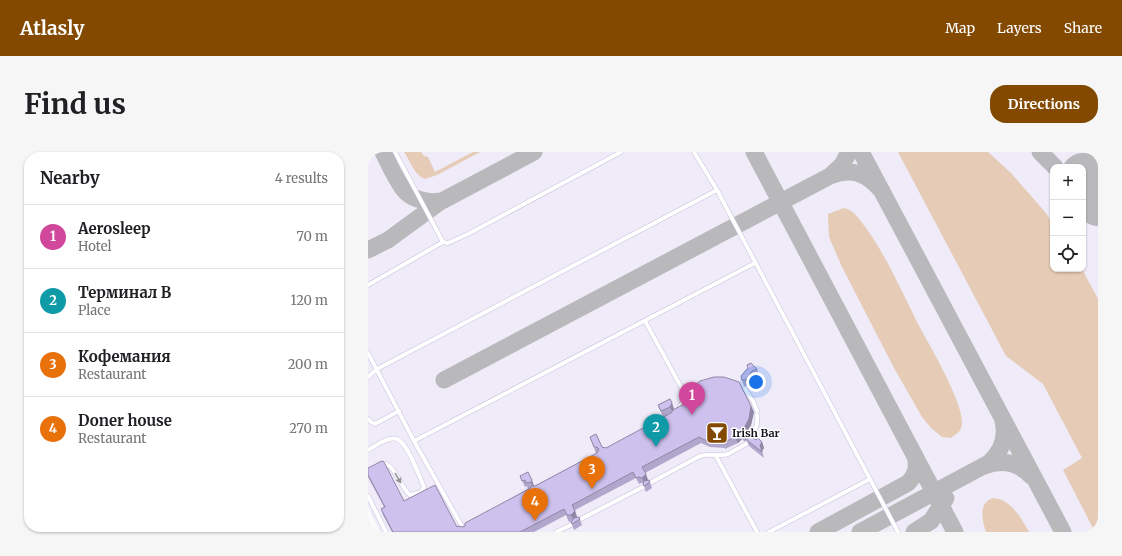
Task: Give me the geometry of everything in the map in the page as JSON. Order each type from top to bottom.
[{"type":"lane","points":[[395,152],[443,242],[448,244],[494,221],[621,152]]},
{"type":"lane","points":[[694,152],[717,190],[898,532]]},
{"type":"lane","points":[[368,377],[377,369],[717,190]]},
{"type":"lane","points":[[368,285],[443,242]]},
{"type":"lane","points":[[414,441],[755,263]]},
{"type":"lane","points":[[645,321],[686,396]]},
{"type":"lane","points":[[368,353],[414,441],[463,529],[470,524]]},
{"type":"lane","points":[[676,413],[686,396],[694,388]]},
{"type":"lane","points":[[648,484],[700,456],[707,454],[716,456],[729,453],[748,442],[753,436],[756,428],[757,413],[753,401],[745,389]]},
{"type":"lane","points":[[368,419],[375,424],[399,411]]},
{"type":"lane","points":[[368,450],[388,440],[396,439],[402,442],[408,451],[424,487],[421,492],[410,495],[406,492],[387,463],[373,467]]},
{"type":"lane","points":[[716,456],[757,532]]},
{"type":"lane","points":[[769,532],[870,478]]},
{"type":"lane","points":[[556,532],[643,487]]},
{"type":"lane","points":[[368,496],[386,532]]},
{"type":"shaded area","points":[[368,152],[1098,152],[1098,532],[380,532],[368,507]]},
{"type":"shaded area","points":[[404,152],[421,152],[424,156],[428,157],[435,172],[473,152],[480,152],[437,175],[425,179],[418,175]]},
{"type":"shaded area","points":[[898,152],[988,152],[1011,173],[1050,219],[1050,272],[1084,272],[1098,299],[1098,532],[1095,532],[1063,470],[1082,458],[1043,384],[1006,356]]},
{"type":"shaded area","points":[[844,208],[854,213],[874,239],[952,389],[958,403],[962,426],[957,434],[951,438],[942,437],[931,428],[922,417],[894,368],[842,267],[829,237],[828,214]]},
{"type":"shaded area","points":[[993,498],[1005,502],[1015,510],[1029,532],[986,532],[982,512],[988,500]]},
{"type":"building","points":[[751,363],[757,369],[752,371],[745,380],[742,380],[741,376],[748,368],[747,365]]},
{"type":"building","points":[[714,377],[724,377],[739,382],[751,406],[749,419],[743,430],[743,434],[741,435],[740,433],[723,443],[707,441],[699,437],[642,467],[646,474],[642,478],[636,478],[633,472],[572,505],[575,511],[571,515],[567,515],[564,509],[520,532],[393,532],[381,509],[385,507],[368,475],[368,468],[382,461],[384,462],[404,501],[435,485],[457,527],[462,527],[465,526],[465,523],[532,486],[535,486],[597,453],[599,449],[594,447],[590,437],[596,434],[602,447],[606,448],[671,413],[673,410],[684,404],[690,389],[700,381]]},
{"type":"building","points":[[670,399],[672,403],[670,407],[661,411],[658,405]]},
{"type":"building","points":[[750,436],[756,440],[758,438],[762,442],[760,445],[762,452],[747,440],[747,437]]},
{"type":"building","points":[[528,472],[532,480],[531,482],[526,483],[525,480],[522,481],[520,476]]},
{"type":"building","points":[[649,480],[650,482],[644,486],[644,481]]},
{"type":"building","points":[[579,517],[580,519],[572,524],[571,522],[574,518]]},
{"type":"taxiway","points":[[383,152],[397,180],[407,193],[422,200],[431,202],[440,201]]},
{"type":"taxiway","points":[[368,250],[388,240],[440,202],[534,152]]},
{"type":"taxiway","points":[[754,152],[955,532]]},
{"type":"taxiway","points":[[830,176],[842,165],[849,152]]},
{"type":"taxiway","points":[[861,152],[1063,532]]},
{"type":"taxiway","points":[[1040,152],[1052,164]]},
{"type":"taxiway","points":[[444,380],[830,176],[845,172],[858,173],[870,180],[882,191]]},
{"type":"taxiway","points":[[1084,200],[1098,217]]},
{"type":"taxiway","points":[[860,532],[989,463],[997,454],[1002,444],[1004,438],[1003,421]]},
{"type":"taxiway","points":[[818,532],[908,483],[916,471],[915,456]]},
{"type":"taxiway","points":[[984,466],[1003,462],[1009,463],[1021,468],[1031,476]]},
{"type":"taxiway","points":[[914,532],[931,521],[946,498]]},
{"type":"runway","points":[[1086,181],[1098,204]]},
{"type":"place","name":"Aerosleep","points":[[692,415]]},
{"type":"place","name":"Irish Bar","points":[[717,433]]},
{"type":"place","name":"Терминал B","points":[[656,447]]},
{"type":"place","name":"Кофемания","points":[[592,489]]},
{"type":"place","name":"Doner house","points":[[535,521]]}]
